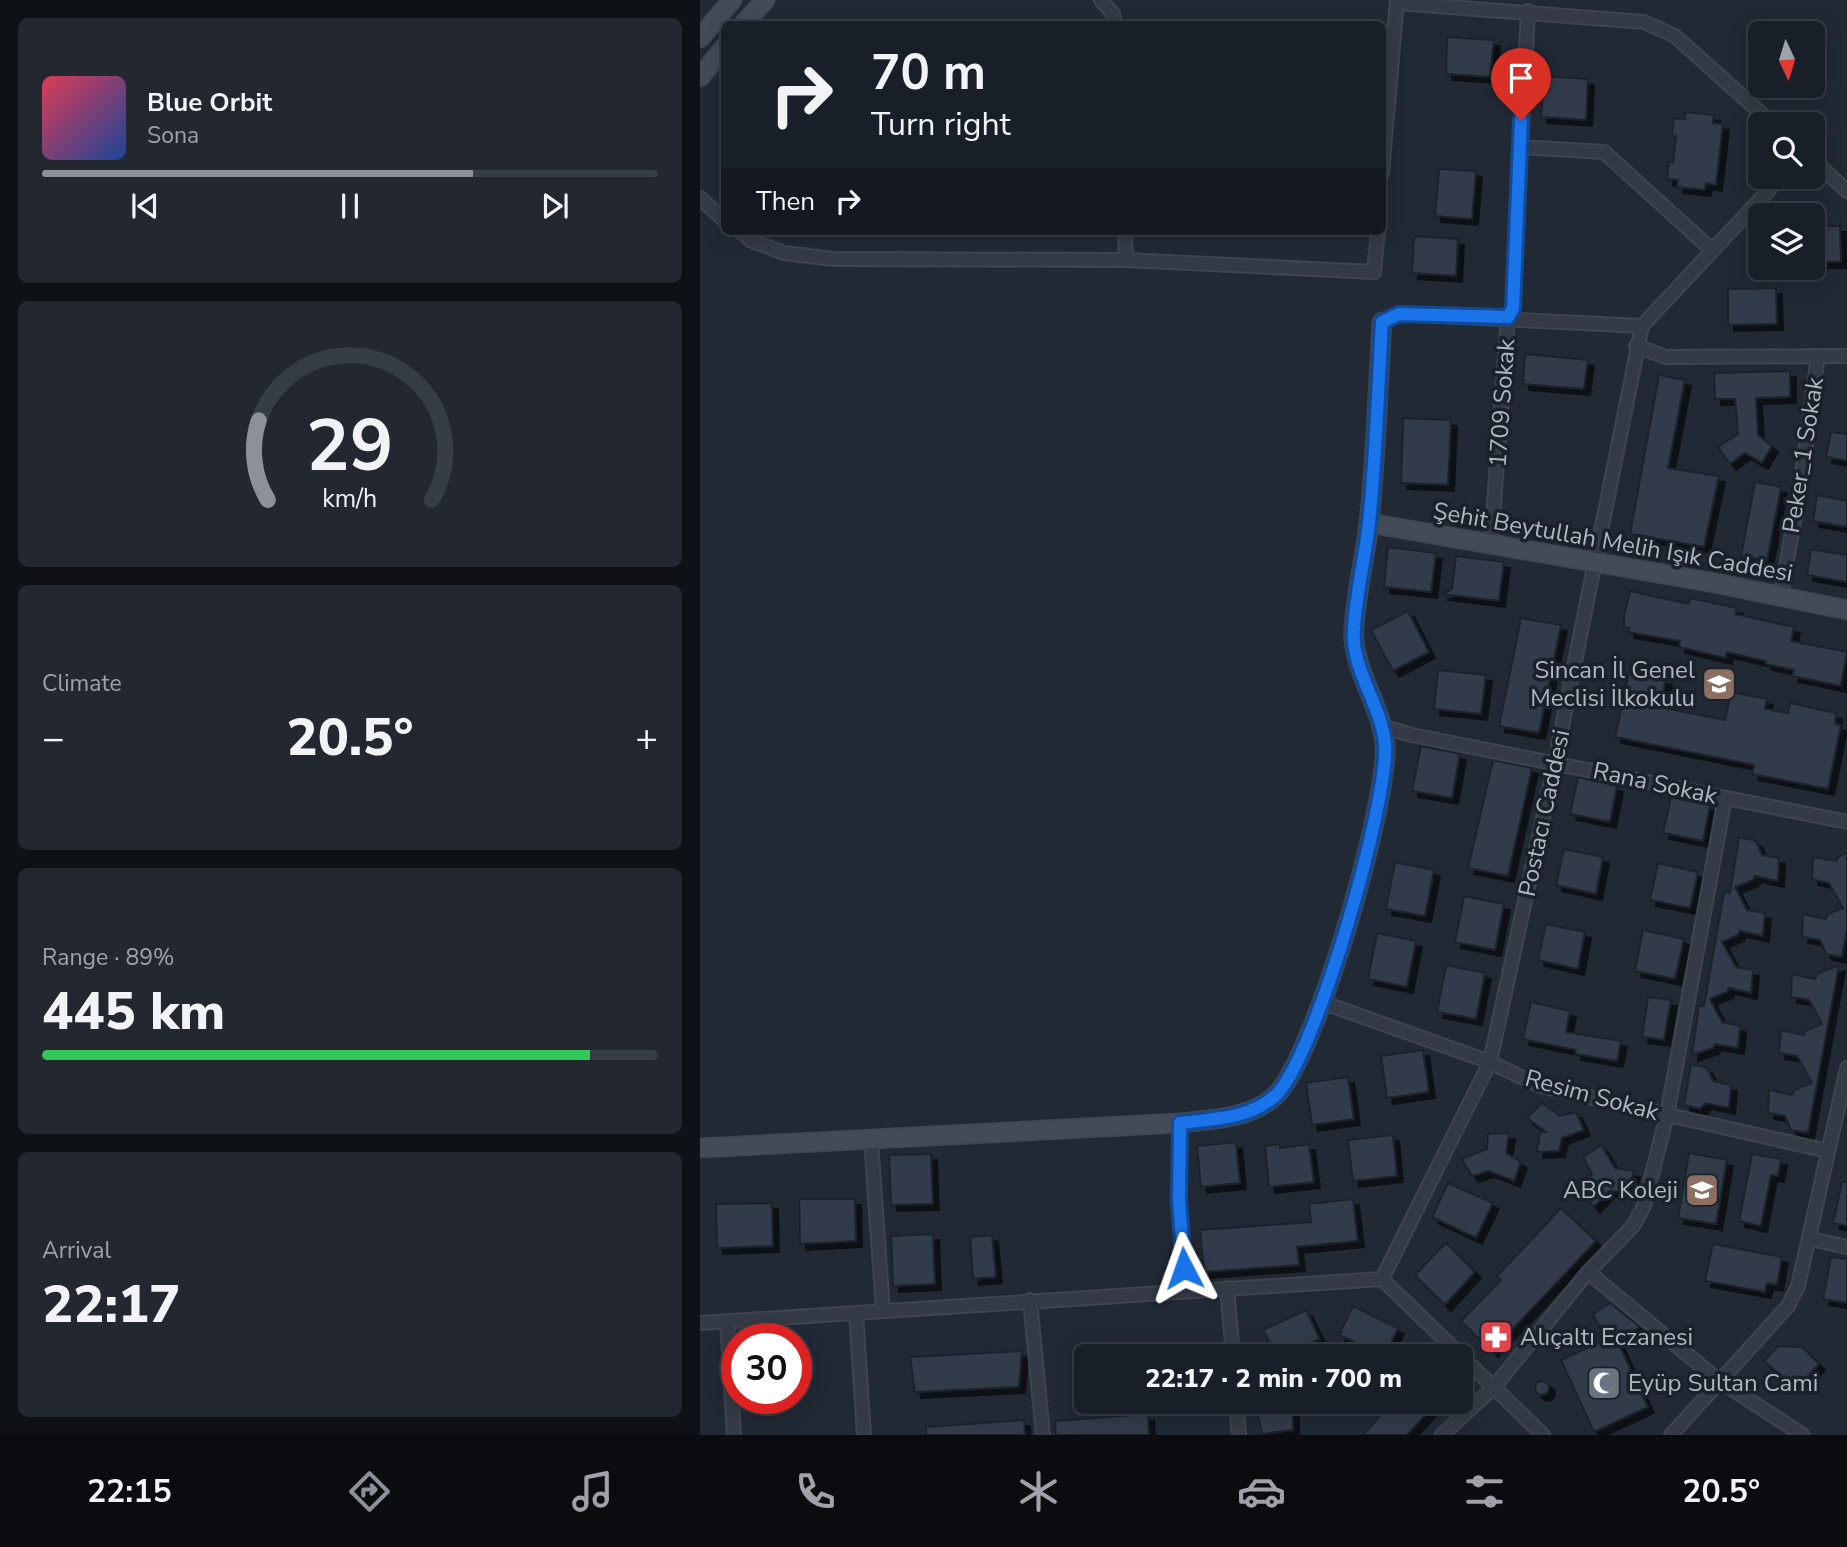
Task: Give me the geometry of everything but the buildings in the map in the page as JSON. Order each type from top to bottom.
[{"type":"street","points":[[700,38],[732,0]]},
{"type":"street","points":[[747,21],[765,0]]},
{"type":"street","points":[[1101,0],[1113,14],[1114,21]]},
{"type":"street","points":[[1386,127],[1397,2],[1621,18],[1644,22],[1675,36],[1760,112]]},
{"type":"street","name":"1709 Sokak","points":[[1491,544],[1508,317],[1513,308],[1528,11]]},
{"type":"street","points":[[700,76],[721,52]]},
{"type":"street","points":[[1520,147],[1604,152],[1712,250]]},
{"type":"street","points":[[1825,171],[1847,191]]},
{"type":"street","points":[[700,1148],[1180,1123],[1256,1110],[1277,1095],[1295,1068],[1324,1003],[1370,839],[1383,776],[1385,746],[1381,726],[1354,649],[1353,629],[1369,523],[1382,322],[1399,314],[1508,317],[1642,326],[1770,189]]},
{"type":"street","points":[[700,198],[721,217]]},
{"type":"street","points":[[745,235],[752,241],[784,253],[833,259],[1126,260],[1374,272],[1378,235]]},
{"type":"street","points":[[1125,235],[1126,260]]},
{"type":"street","name":"Postacı Caddesi","points":[[1382,1279],[1490,1062],[1555,762],[1642,326]]},
{"type":"street","points":[[1636,346],[1666,357],[1847,356]]},
{"type":"street","name":"Peker_1 Sokak","points":[[1781,595],[1801,482],[1818,356]]},
{"type":"street","name":"Şehit Beytullah Melih Işık Caddesi","points":[[1369,523],[1781,595],[1847,610]]},
{"type":"street","name":"Rana Sokak","points":[[1381,726],[1412,735],[1847,822]]},
{"type":"street","points":[[1442,1435],[1494,1387],[1588,1272],[1633,1226],[1644,1206],[1667,1115],[1725,797]]},
{"type":"street","name":"Resim Sokak","points":[[1324,1003],[1490,1062],[1540,1086],[1828,1151]]},
{"type":"street","points":[[1671,1435],[1718,1380],[1788,1307],[1798,1286],[1811,1240],[1847,1068]]},
{"type":"street","points":[[1180,1123],[1179,1200],[1185,1291]]},
{"type":"street","points":[[871,1141],[883,1310]]},
{"type":"street","points":[[1811,1240],[1847,1247]]},
{"type":"street","points":[[1588,1272],[1718,1380],[1803,1435]]},
{"type":"street","points":[[700,1323],[1382,1279],[1543,1435]]},
{"type":"street","points":[[1227,1288],[1232,1344]]},
{"type":"street","points":[[1030,1300],[1043,1435]]},
{"type":"street","points":[[856,1313],[864,1435]]},
{"type":"street","points":[[727,1322],[734,1435]]},
{"type":"street","points":[[1237,1414],[1239,1435]]},
{"type":"place","name":"Sincan İl Genel Meclisi İlkokulu","points":[[1719,684]]},
{"type":"place","name":"ABC Koleji","points":[[1702,1190]]},
{"type":"place","name":"Alıçaltı Eczanesi","points":[[1496,1337]]},
{"type":"place","name":"Eyüp Sultan Cami","points":[[1604,1383]]},
{"type":"route","points":[[1184,1268],[1179,1200],[1180,1123],[1256,1110],[1277,1095],[1295,1068],[1324,1003],[1370,839],[1383,776],[1385,746],[1381,726],[1354,649],[1353,629],[1369,523],[1382,322],[1399,314],[1508,317],[1513,308],[1521,120]]}]
